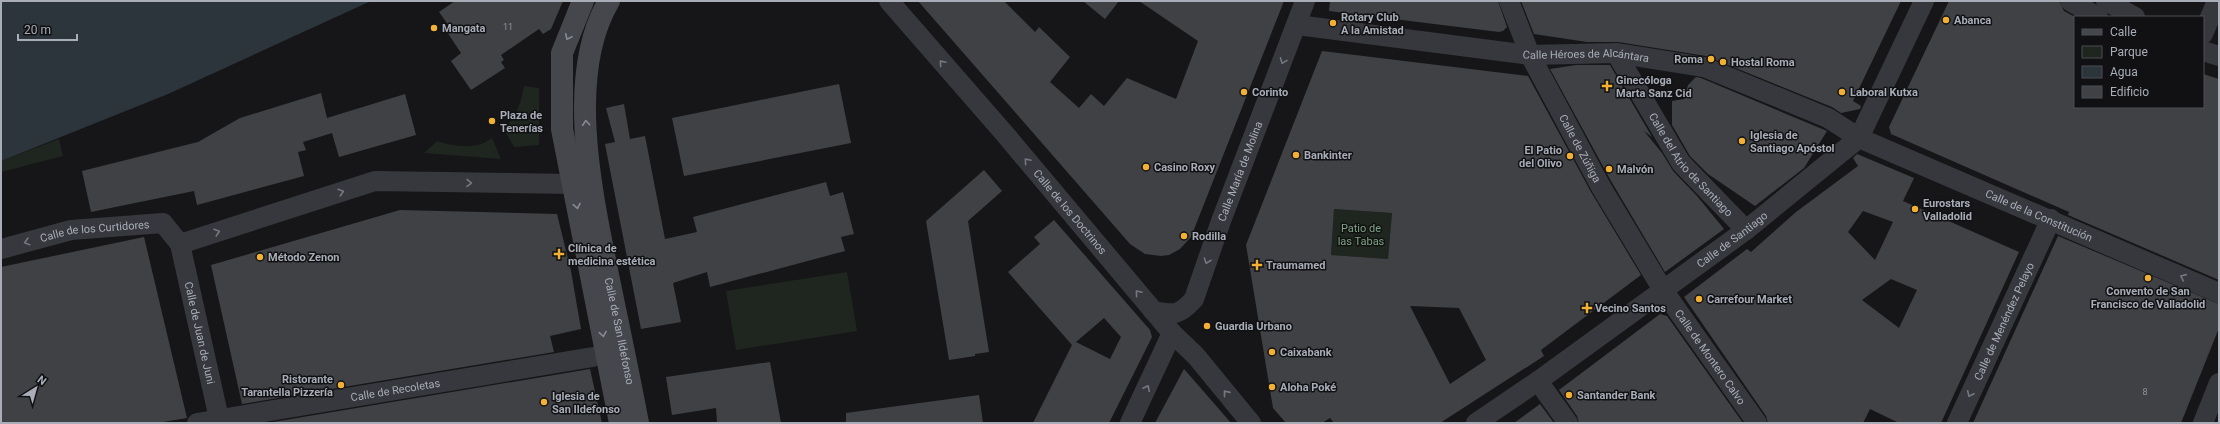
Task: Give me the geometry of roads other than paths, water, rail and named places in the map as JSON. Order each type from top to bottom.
[{"type":"main road","name":"Calle de San Ildefonso","points":[[583,1],[562,53],[562,129],[620,423]]},
{"type":"main road","name":"Calle de San Ildefonso","points":[[609,1],[595,35],[586,74],[585,104],[587,145],[590,181],[638,423]]},
{"type":"street","name":"Calle de los Doctrinos","points":[[889,1],[1004,133],[1172,334],[1196,356],[1251,423]]},
{"type":"street","name":"Calle María de Molina","points":[[1153,311],[1177,314],[1186,308],[1194,299],[1221,221],[1305,1]]},
{"type":"street","name":"Calle de Zúñiga","points":[[1509,1],[1530,55],[1601,187],[1664,290]]},
{"type":"street","name":"Calle de Santiago","points":[[1476,423],[1538,381],[1746,230],[1859,138],[1924,1]]},
{"type":"street","points":[[2070,1],[2096,16]]},
{"type":"street","points":[[2106,1],[2133,16]]},
{"type":"street","points":[[2204,32],[2217,1]]},
{"type":"street","name":"Calle Héroes de Alcántara","points":[[1297,25],[1530,55],[1616,53],[1704,67],[1828,118],[1859,138]]},
{"type":"street","points":[[2204,51],[2219,56]]},
{"type":"street","name":"Calle del Atrio de Santiago","points":[[1616,53],[1680,163],[1746,230]]},
{"type":"street","name":"Calle de la Constitución","points":[[1859,138],[2219,293]]},
{"type":"street","name":"Calle de San Ildefonso","points":[[573,184],[587,145]]},
{"type":"street","points":[[180,244],[375,181],[573,184]]},
{"type":"street","name":"Calle de Menéndez Pelayo","points":[[1957,423],[2050,219]]},
{"type":"street","name":"Calle de los Curtidores","points":[[1,249],[71,230],[163,223],[180,244]]},
{"type":"street","name":"Calle de Juan de Juni","points":[[180,244],[220,421]]},
{"type":"street","name":"Calle de Montero Calvo","points":[[1664,290],[1757,423]]},
{"type":"street","points":[[1130,423],[1172,334]]},
{"type":"street","name":"Calle de Recoletas","points":[[197,423],[220,421],[593,357]]},
{"type":"street","points":[[1538,381],[1568,423]]},
{"type":"street","points":[[2203,423],[2219,383]]},
{"type":"water","points":[[1,1],[371,1],[168,94],[1,161]]},
{"type":"place","name":"Abanca","points":[[1946,20]]},
{"type":"place","name":"Rotary Club A la Amistad","points":[[1333,23]]},
{"type":"place","name":"Mangata","points":[[434,28]]},
{"type":"place","name":"Roma","points":[[1711,59]]},
{"type":"place","name":"Hostal Roma","points":[[1723,62]]},
{"type":"place","name":"Ginecóloga Marta Sanz Cid","points":[[1607,86]]},
{"type":"place","name":"Corinto","points":[[1244,92]]},
{"type":"place","name":"Laboral Kutxa","points":[[1842,92]]},
{"type":"place","name":"Plaza de Tenerías","points":[[492,121]]},
{"type":"place","name":"Iglesia de Santiago Apóstol","points":[[1742,141]]},
{"type":"place","name":"Bankinter","points":[[1296,155]]},
{"type":"place","name":"El Patio del Olivo","points":[[1570,156]]},
{"type":"place","name":"Casino Roxy","points":[[1146,167]]},
{"type":"place","name":"Malvón","points":[[1609,169]]},
{"type":"place","name":"Eurostars Valladolid","points":[[1915,209]]},
{"type":"place","name":"Rodilla","points":[[1184,236]]},
{"type":"place","name":"Clínica de medicina estética","points":[[559,254]]},
{"type":"place","name":"Método Zenon","points":[[260,257]]},
{"type":"place","name":"Traumamed","points":[[1257,265]]},
{"type":"place","name":"Convento de San Francisco de Valladolid","points":[[2148,278]]},
{"type":"place","name":"Carrefour Market","points":[[1699,299]]},
{"type":"place","name":"Vecino Santos","points":[[1587,308]]},
{"type":"place","name":"Guardia Urbano","points":[[1207,326]]},
{"type":"place","name":"Caixabank","points":[[1272,352]]},
{"type":"place","name":"Ristorante Tarantella Pizzería","points":[[341,385]]},
{"type":"place","name":"Aloha Poké","points":[[1272,387]]},
{"type":"place","name":"Santander Bank","points":[[1569,395]]},
{"type":"place","name":"Iglesia de San Ildefonso","points":[[544,402]]},
{"type":"park label","name":"Patio de las Tabas","points":[[1361,234]]}]
